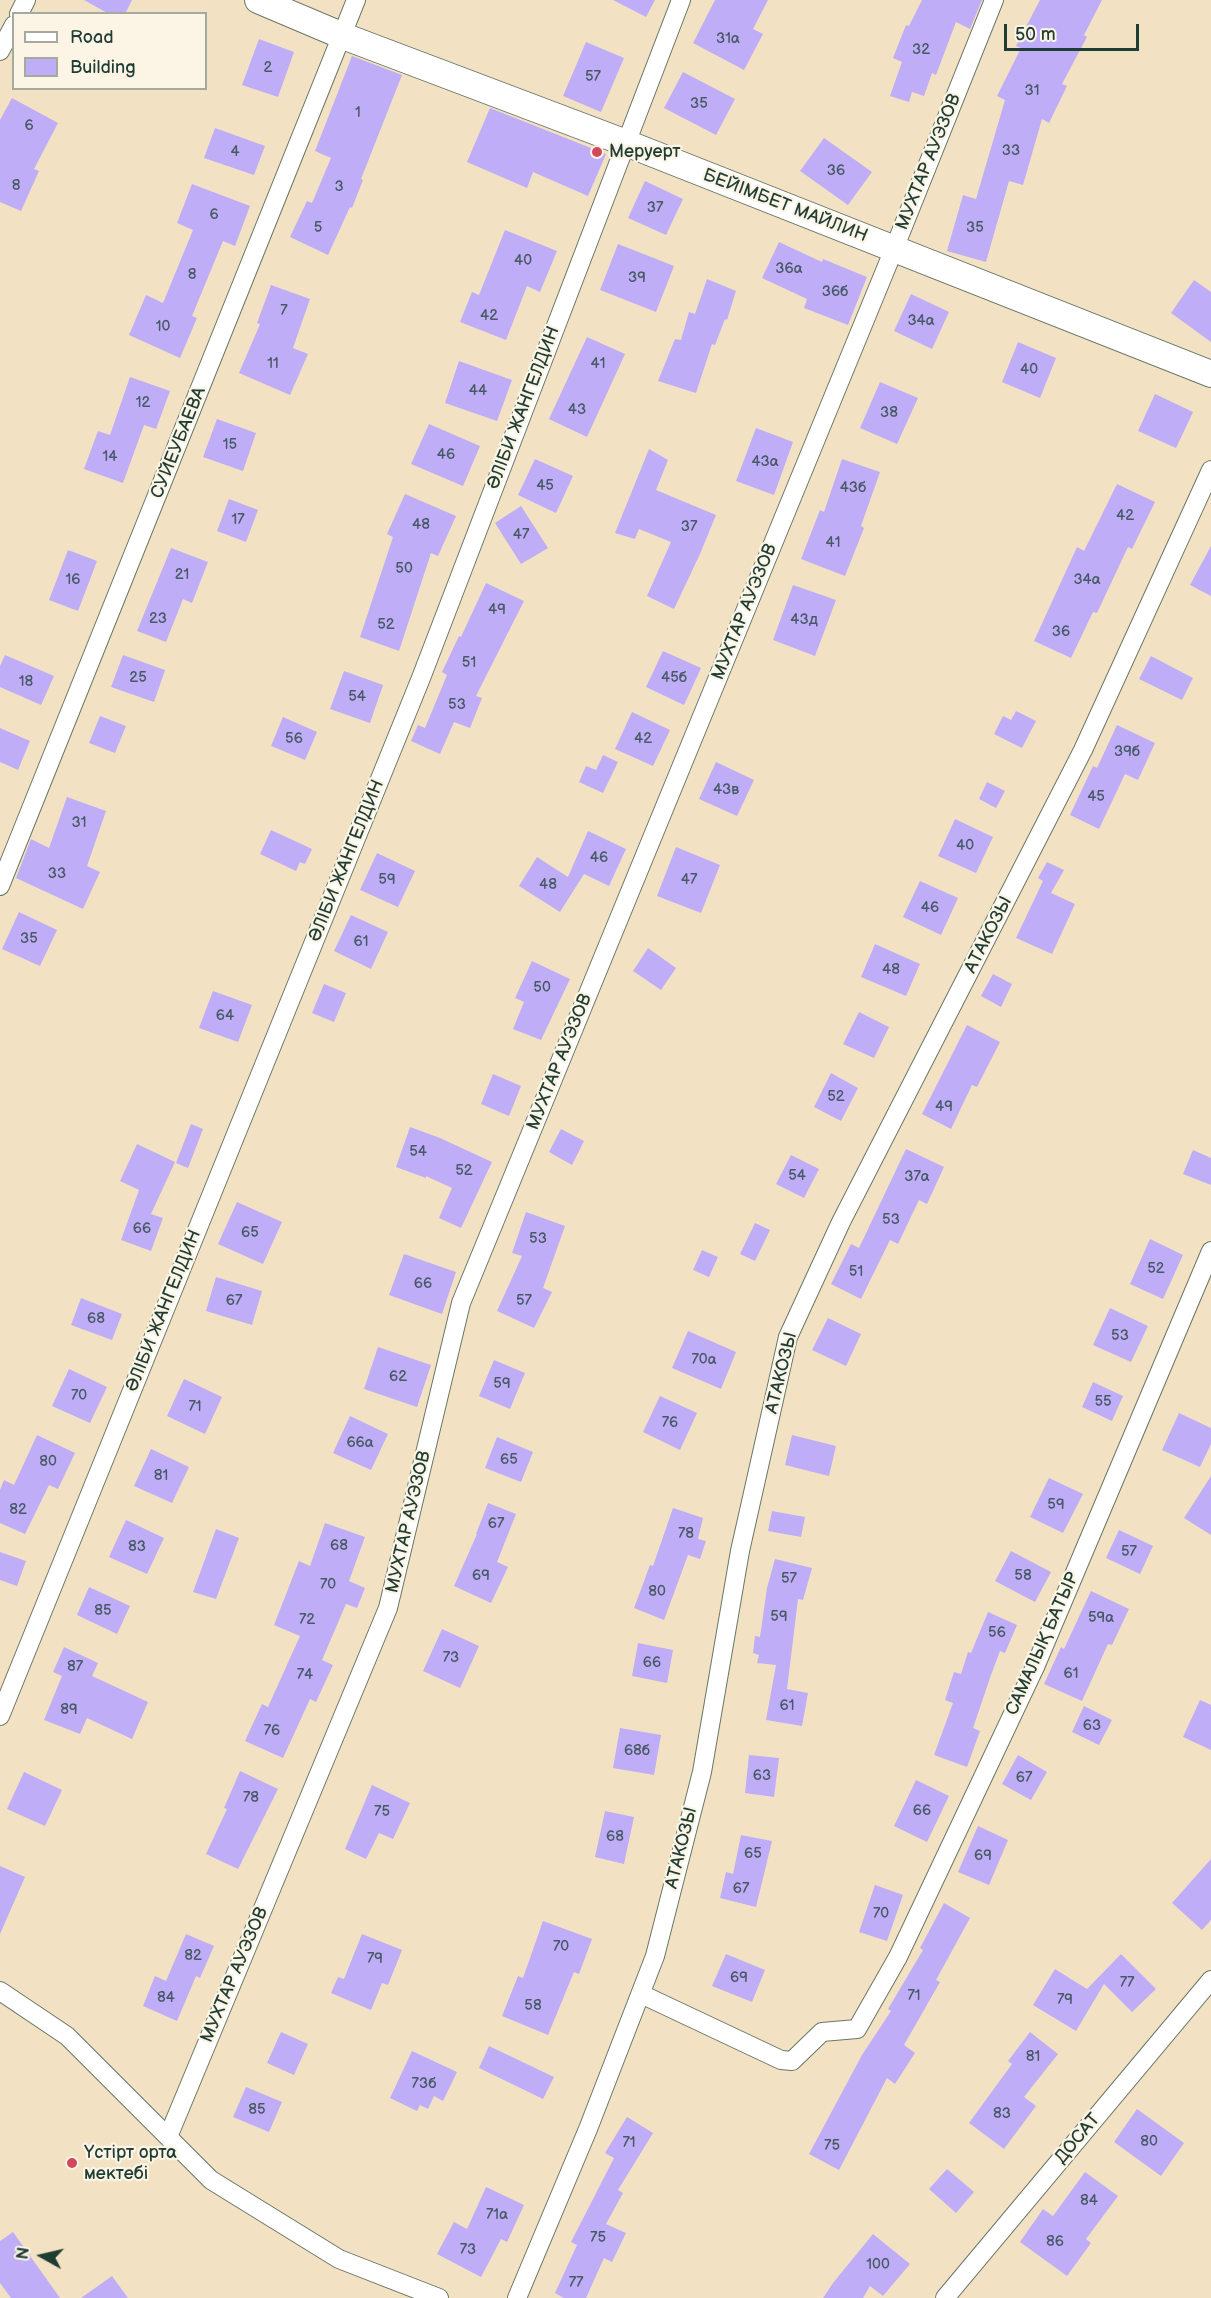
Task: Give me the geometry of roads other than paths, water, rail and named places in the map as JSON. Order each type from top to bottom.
[{"type":"street","name":"БЕЙІМБЕТ МАЙЛИН","points":[[258,0],[343,36],[626,143],[1211,374]]},
{"type":"street","name":"СУЙЕУБАЕВА","points":[[0,886],[356,0]]},
{"type":"street","name":"ӘЛІБИ ЖАНГЕЛДИН","points":[[0,1716],[421,678],[681,0]]},
{"type":"street","name":"МУХТАР АУЭЗОВ","points":[[168,2137],[388,1608],[461,1303],[994,0]]},
{"type":"street","points":[[0,51],[12,28]]},
{"type":"street","name":"АТАКОЗЫ","points":[[517,2298],[588,2129],[655,1956],[702,1772],[740,1551],[788,1337],[841,1222],[1083,750],[1211,470]]},
{"type":"street","name":"САМАЛЫҚ БАТЫР","points":[[641,1994],[781,2060],[792,2061],[822,2032],[857,2029],[898,1957],[1035,1667],[1211,1251]]},
{"type":"street","name":"ДОСАТ","points":[[945,2298],[1211,1980]]},
{"type":"street","points":[[0,1991],[67,2036],[211,2180],[339,2259],[439,2298]]},
{"type":"place","name":"Меруерт","points":[[597,152]]},
{"type":"place","name":"Үстірт орта мектебі","points":[[72,2163]]}]
